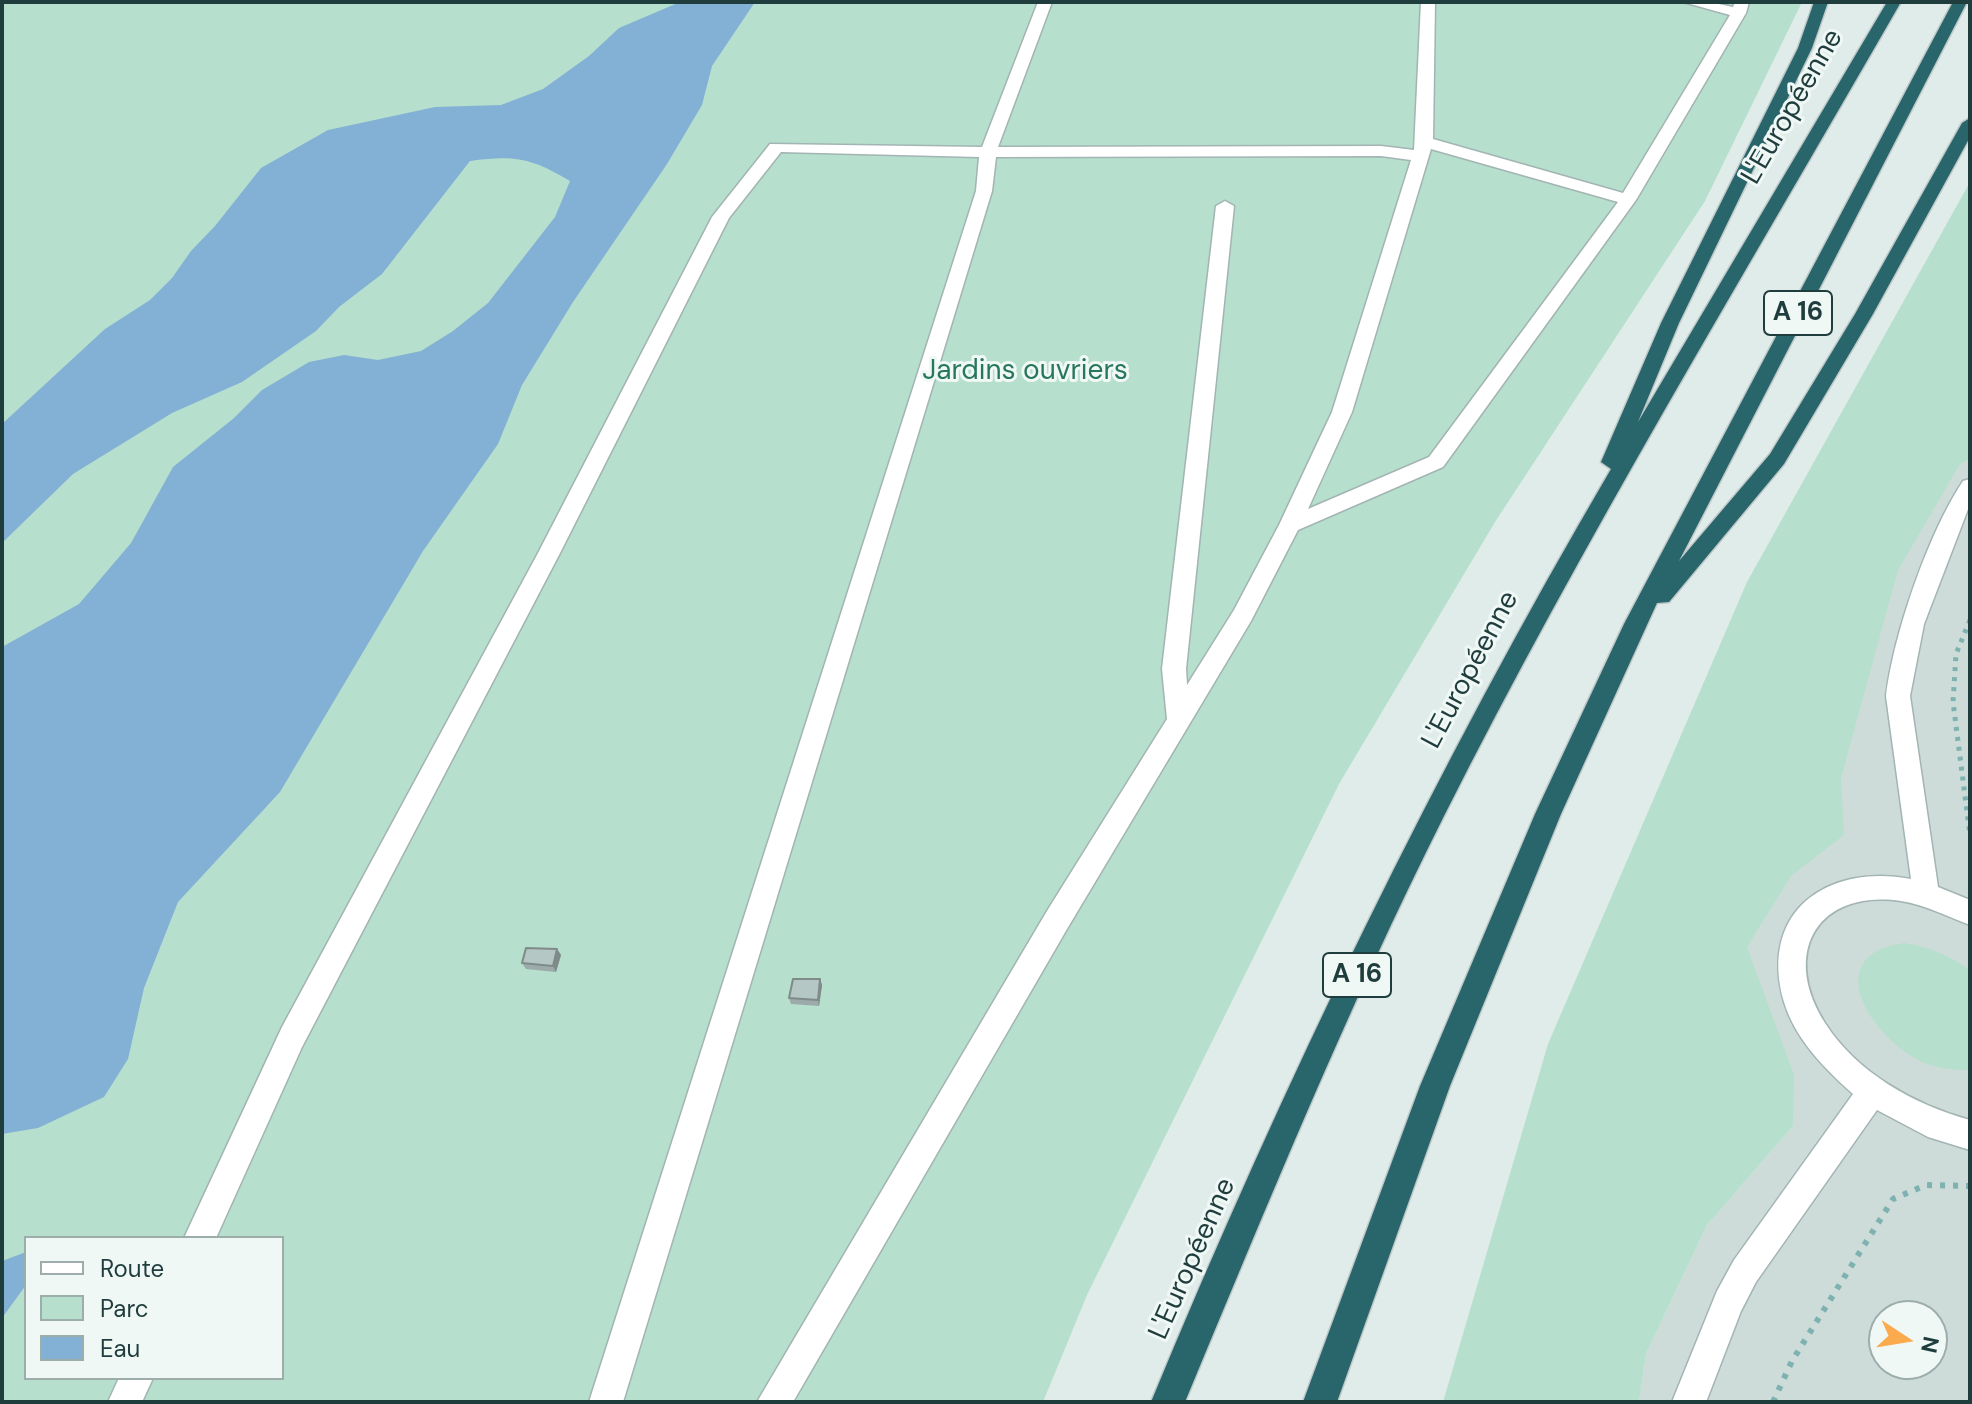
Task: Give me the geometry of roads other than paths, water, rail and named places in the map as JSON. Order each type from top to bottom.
[{"type":"highway","points":[[1570,560],[1670,323],[1805,48],[1821,2]]},
{"type":"highway","name":"L'Européenne","points":[[1168,1402],[1303,1093],[1413,854],[1484,716],[1570,560],[1894,2]]},
{"type":"highway","name":"A 16","points":[[1320,1402],[1441,1071],[1548,814],[1635,624],[1960,2]]},
{"type":"highway","points":[[1635,624],[1736,511],[1777,459],[1864,314],[1970,123]]},
{"type":"street","points":[[606,1402],[984,191],[988,152],[1045,2]]},
{"type":"street","points":[[774,1402],[1049,934],[1243,615],[1290,525],[1342,412],[1423,149],[1428,2]]},
{"type":"street","points":[[1290,525],[1436,462],[1628,200],[1740,8],[1690,2]]},
{"type":"street","points":[[201,1236],[292,1037],[548,555],[721,217],[776,147],[988,152],[1423,149],[1628,200]]},
{"type":"street","points":[[1179,720],[1174,669],[1225,206]]},
{"type":"street","points":[[1926,895],[1898,696],[1900,669],[1908,631],[1958,506],[1970,486]]},
{"type":"street","points":[[1970,913],[1926,895],[1875,888],[1831,897],[1807,916],[1794,945],[1794,980],[1807,1019],[1835,1057],[1872,1092],[1915,1118],[1970,1135]]},
{"type":"street","points":[[1689,1402],[1728,1302],[1745,1271],[1872,1092]]},
{"type":"street","points":[[125,1402],[135,1380]]},
{"type":"water","points":[[680,2],[755,2],[712,66],[702,105],[667,164],[573,302],[522,385],[498,444],[423,551],[280,792],[178,902],[144,988],[128,1059],[104,1097],[38,1128],[2,1134],[2,647],[79,604],[131,543],[173,467],[234,418],[262,390],[309,362],[344,355],[378,360],[421,351],[488,303],[555,217],[570,181],[544,167],[522,160],[499,158],[470,161],[382,274],[339,307],[316,331],[242,382],[172,413],[73,474],[2,543],[2,424],[105,329],[150,300],[172,278],[261,168],[328,130],[435,107],[501,105],[543,89],[589,56],[619,28]]},
{"type":"water","points":[[24,1253],[24,1288],[2,1318],[2,1261]]},
{"type":"park label","name":"Jardins ouvriers","points":[[1025,372]]}]
